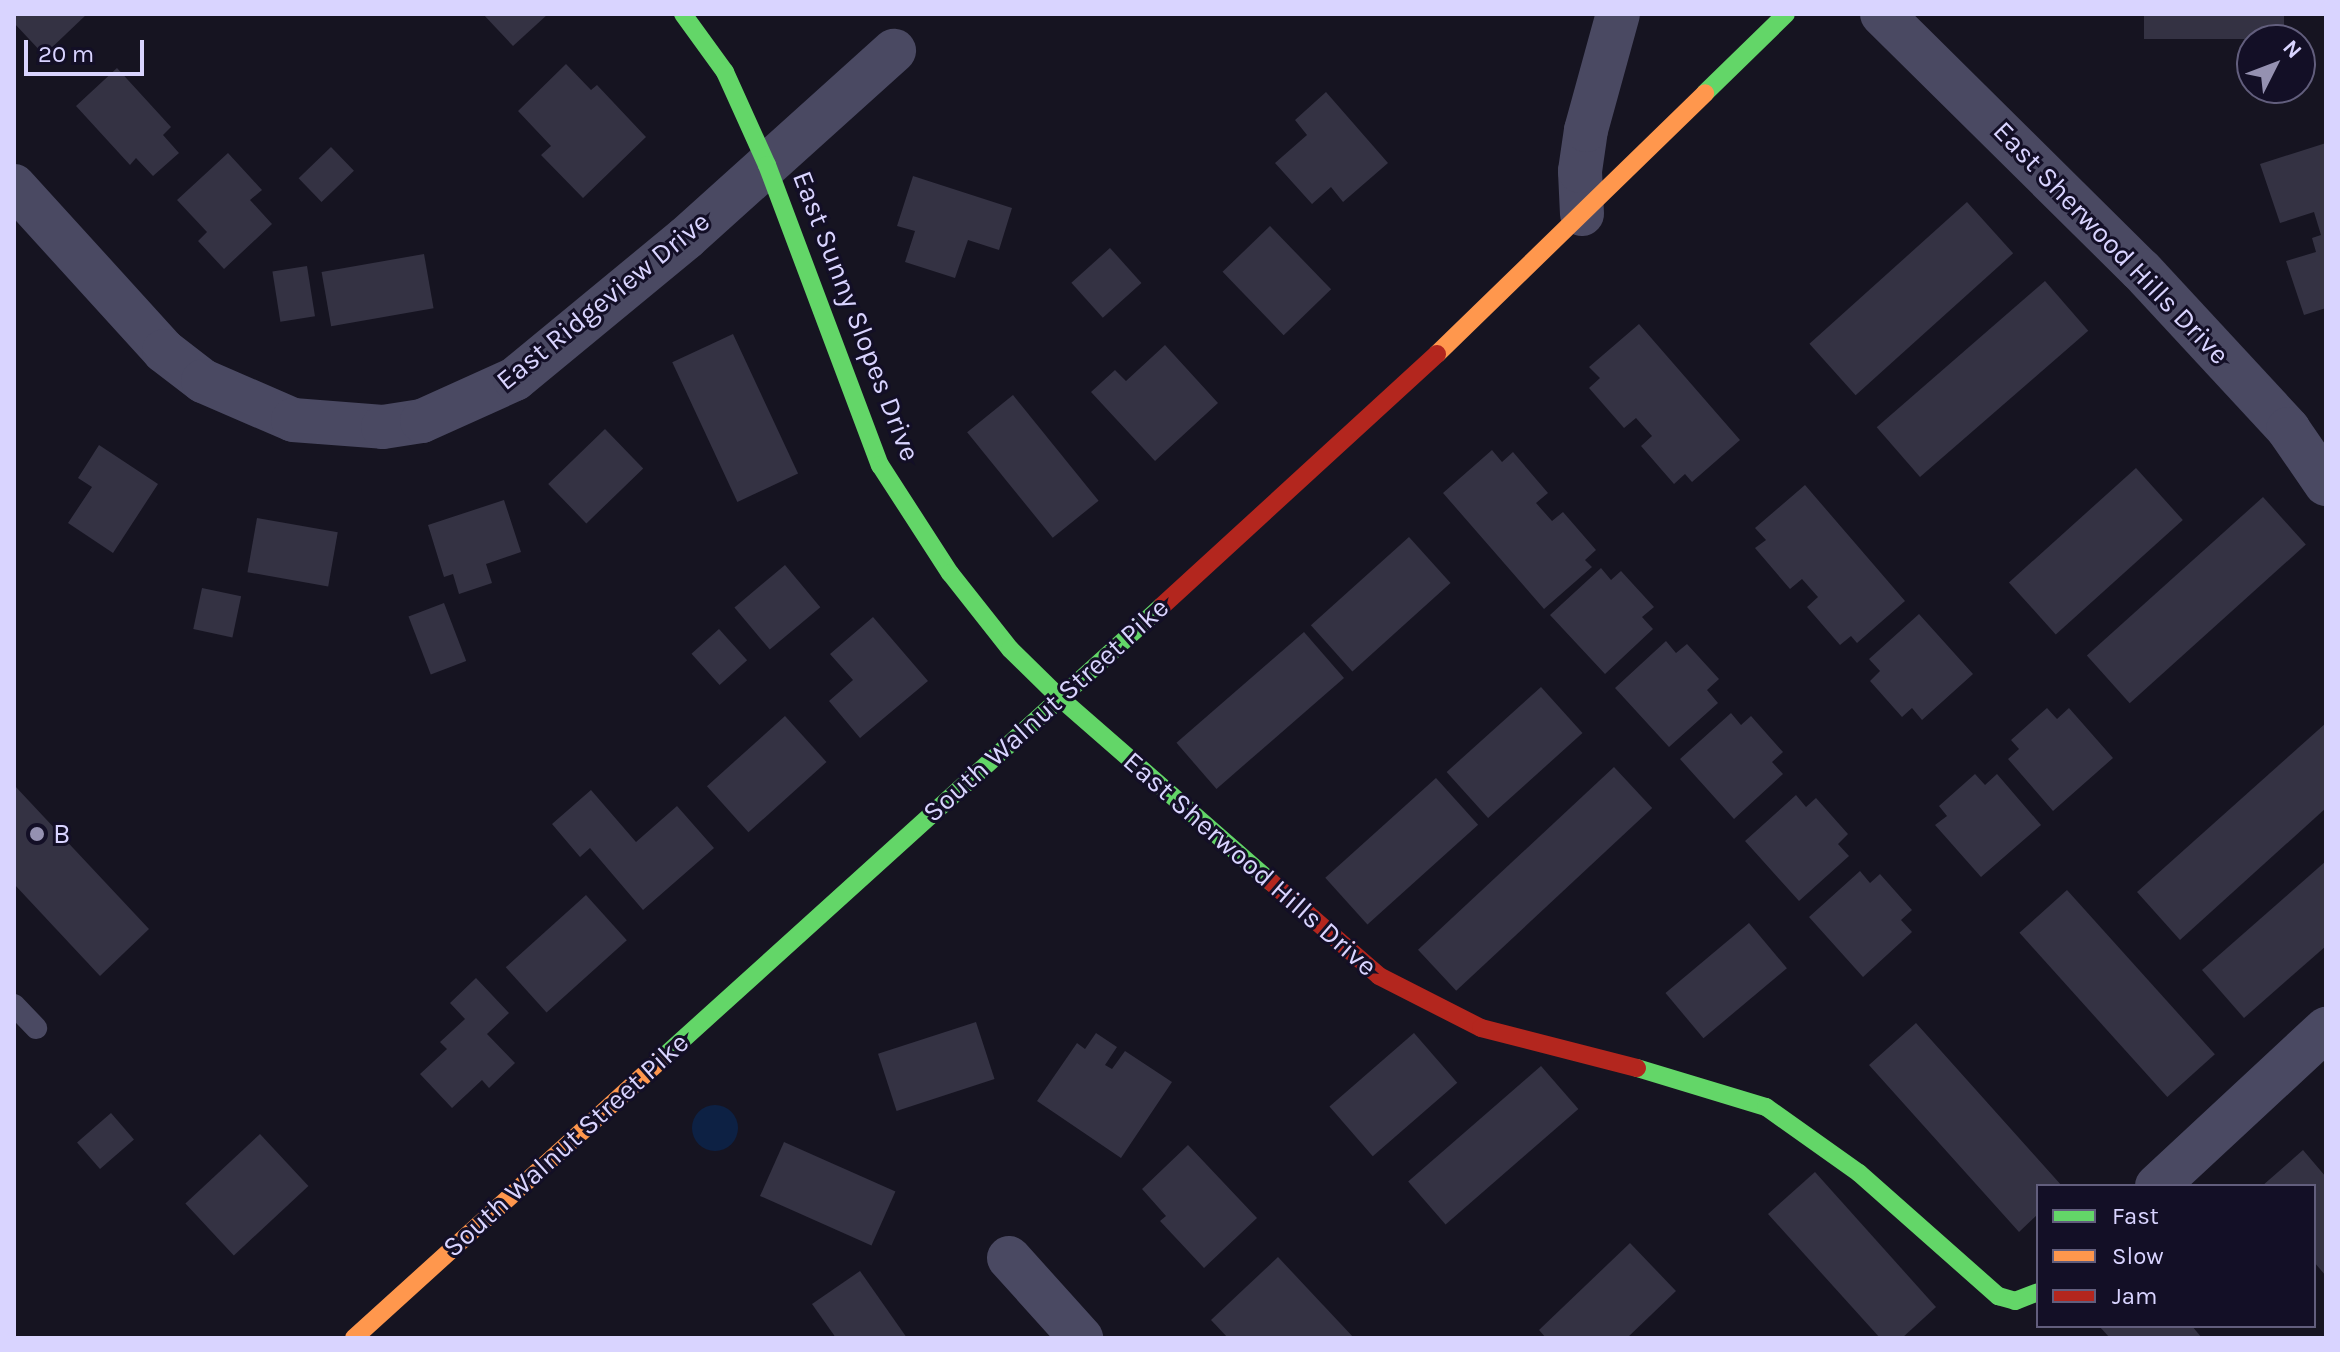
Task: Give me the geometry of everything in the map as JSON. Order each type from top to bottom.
[{"type":"street","name":"East Sunny Slopes Drive","points":[[683,14],[725,72],[767,165],[880,465],[950,573],[1010,649],[1060,698]]},
{"type":"street","points":[[1582,214],[1580,171],[1586,130],[1618,14]]},
{"type":"street","name":"South Walnut Street Pike","points":[[354,1338],[1383,406],[1786,14]]},
{"type":"street","name":"East Sherwood Hills Drive","points":[[1882,14],[2141,270],[2288,429],[2326,484]]},
{"type":"street","name":"East Ridgeview Drive","points":[[14,186],[164,351],[203,381],[293,420],[383,427],[422,421],[515,379],[767,165],[894,51]]},
{"type":"street","name":"East Sherwood Hills Drive","points":[[1060,698],[1379,976],[1481,1028],[1676,1078],[1766,1107],[1859,1173],[1998,1296],[2015,1301],[2036,1293]]},
{"type":"street","points":[[2159,1184],[2326,1029]]},
{"type":"street","points":[[1009,1258],[1081,1338]]},
{"type":"lane","points":[[14,1005],[36,1028]]},
{"type":"water","points":[[715,1105],[731,1112],[738,1128],[731,1144],[715,1151],[699,1144],[692,1128],[699,1112]]},
{"type":"building","points":[[14,14],[87,14],[44,55],[14,23]]},
{"type":"building","points":[[483,14],[548,14],[513,46]]},
{"type":"building","points":[[2144,14],[2284,14],[2284,24],[2236,24],[2236,39],[2144,39]]},
{"type":"building","points":[[566,64],[591,90],[597,85],[646,137],[583,198],[541,155],[551,146],[518,111]]},
{"type":"building","points":[[117,68],[171,127],[163,135],[179,153],[153,176],[136,158],[130,165],[76,106]]},
{"type":"building","points":[[1326,92],[1388,163],[1343,202],[1331,187],[1312,204],[1275,163],[1307,135],[1295,120]]},
{"type":"building","points":[[2326,143],[2326,308],[2304,315],[2286,261],[2316,252],[2312,238],[2321,235],[2314,212],[2280,223],[2260,164]]},
{"type":"building","points":[[331,147],[354,171],[322,202],[299,178]]},
{"type":"building","points":[[228,153],[262,190],[250,200],[272,224],[224,269],[198,241],[207,232],[177,200]]},
{"type":"building","points":[[913,176],[1012,208],[999,250],[968,240],[955,278],[905,262],[915,231],[897,226]]},
{"type":"building","points":[[1967,202],[2013,253],[1856,395],[1809,344]]},
{"type":"building","points":[[1270,226],[1331,289],[1284,335],[1223,272]]},
{"type":"building","points":[[1110,248],[1141,283],[1103,318],[1071,283]]},
{"type":"building","points":[[424,254],[434,308],[331,326],[322,272]]},
{"type":"building","points":[[307,266],[315,316],[280,322],[272,271]]},
{"type":"building","points":[[2045,281],[2088,331],[1920,477],[1877,427]]},
{"type":"building","points":[[1639,324],[1740,440],[1692,482],[1685,474],[1674,484],[1641,446],[1652,436],[1636,418],[1624,428],[1589,388],[1600,378],[1589,367]]},
{"type":"building","points":[[733,334],[798,474],[737,502],[672,362]]},
{"type":"building","points":[[1165,345],[1218,403],[1155,461],[1091,392],[1115,370],[1126,381]]},
{"type":"building","points":[[1013,395],[1099,501],[1053,538],[967,432]]},
{"type":"building","points":[[605,429],[643,469],[586,523],[548,484]]},
{"type":"building","points":[[99,445],[158,484],[113,553],[68,523],[92,487],[78,478]]},
{"type":"building","points":[[1492,450],[1502,462],[1513,452],[1548,493],[1536,503],[1552,521],[1563,512],[1596,550],[1585,560],[1592,567],[1544,609],[1443,493]]},
{"type":"building","points":[[2136,468],[2183,520],[2056,634],[2009,582]]},
{"type":"building","points":[[1805,485],[1905,601],[1857,643],[1851,636],[1840,645],[1807,607],[1818,597],[1802,579],[1790,589],[1755,548],[1766,540],[1755,528]]},
{"type":"building","points":[[2263,497],[2306,545],[2130,703],[2087,656]]},
{"type":"building","points":[[504,500],[521,552],[486,564],[492,583],[459,594],[453,574],[444,577],[428,525]]},
{"type":"building","points":[[257,518],[338,532],[328,586],[247,572]]},
{"type":"building","points":[[1409,537],[1450,583],[1352,671],[1311,625]]},
{"type":"building","points":[[785,565],[820,607],[770,650],[734,607]]},
{"type":"building","points":[[1601,568],[1611,580],[1621,571],[1654,607],[1642,617],[1653,629],[1605,674],[1550,615]]},
{"type":"building","points":[[202,588],[241,596],[232,637],[193,629]]},
{"type":"building","points":[[444,603],[466,661],[431,674],[409,617]]},
{"type":"building","points":[[1919,614],[1973,674],[1922,720],[1912,708],[1902,717],[1870,681],[1880,671],[1869,659]]},
{"type":"building","points":[[873,617],[928,681],[860,738],[829,701],[853,680],[830,654]]},
{"type":"building","points":[[719,629],[747,660],[720,685],[692,654]]},
{"type":"building","points":[[1304,632],[1344,678],[1216,789],[1176,743]]},
{"type":"building","points":[[1666,641],[1676,653],[1687,644],[1719,679],[1707,690],[1718,703],[1669,747],[1615,688]]},
{"type":"building","points":[[1541,687],[1582,733],[1488,818],[1447,772]]},
{"type":"building","points":[[2047,708],[2057,719],[2069,708],[2113,758],[2053,811],[2008,759],[2019,749],[2011,740]]},
{"type":"building","points":[[1731,713],[1741,725],[1751,716],[1783,752],[1772,762],[1783,774],[1734,819],[1680,759]]},
{"type":"building","points":[[785,716],[826,762],[748,832],[707,786]]},
{"type":"building","points":[[2326,723],[2326,808],[2180,940],[2137,892]]},
{"type":"building","points":[[1614,767],[1652,808],[1456,991],[1418,950]]},
{"type":"building","points":[[1975,774],[1985,785],[1997,774],[2041,825],[1981,877],[1935,825],[1947,816],[1939,806]]},
{"type":"building","points":[[1436,778],[1478,825],[1367,925],[1325,878]]},
{"type":"building","name":"B","points":[[14,785],[149,929],[100,976],[14,884]]},
{"type":"building","points":[[591,790],[636,842],[677,806],[714,848],[643,910],[590,848],[580,857],[552,824]]},
{"type":"building","points":[[1796,795],[1806,807],[1816,798],[1848,834],[1838,844],[1849,856],[1799,901],[1745,841]]},
{"type":"building","points":[[2326,861],[2326,946],[2244,1018],[2202,970]]},
{"type":"building","points":[[1860,871],[1870,883],[1880,874],[1912,910],[1901,920],[1912,932],[1863,977],[1809,917]]},
{"type":"building","points":[[2067,890],[2215,1054],[2167,1097],[2019,933]]},
{"type":"building","points":[[586,895],[627,940],[547,1013],[506,967]]},
{"type":"building","points":[[1749,923],[1787,968],[1703,1038],[1666,993]]},
{"type":"building","points":[[476,978],[509,1013],[487,1034],[515,1063],[489,1088],[482,1080],[452,1108],[420,1074],[447,1049],[440,1042],[465,1019],[450,1003]]},
{"type":"building","points":[[976,1022],[995,1079],[897,1111],[878,1054]]},
{"type":"building","points":[[1916,1023],[2060,1184],[2036,1184],[2036,1216],[2019,1232],[1869,1065]]},
{"type":"building","points":[[1096,1033],[1117,1047],[1105,1065],[1112,1069],[1125,1051],[1172,1082],[1121,1158],[1037,1101],[1077,1043],[1085,1049]]},
{"type":"building","points":[[1414,1033],[1457,1083],[1373,1156],[1329,1106]]},
{"type":"building","points":[[1541,1066],[1578,1109],[1446,1224],[1408,1181]]},
{"type":"building","points":[[111,1113],[134,1139],[100,1169],[77,1143]]},
{"type":"building","points":[[260,1134],[308,1186],[234,1255],[185,1204]]},
{"type":"building","points":[[784,1142],[895,1192],[871,1246],[760,1196]]},
{"type":"building","points":[[1188,1145],[1257,1218],[1204,1268],[1160,1221],[1166,1216],[1142,1189]]},
{"type":"building","points":[[2303,1150],[2326,1177],[2326,1276],[2316,1264],[2316,1184],[2264,1184]]},
{"type":"building","points":[[1815,1172],[1936,1307],[1902,1338],[1880,1338],[1768,1214]]},
{"type":"building","points":[[1630,1243],[1676,1291],[1627,1338],[1546,1338],[1539,1330]]},
{"type":"building","points":[[1278,1257],[1354,1338],[1228,1338],[1211,1320]]},
{"type":"building","points":[[860,1271],[907,1338],[836,1338],[812,1304]]},
{"type":"building","points":[[2101,1328],[2194,1328],[2202,1338],[2110,1338]]},
{"type":"traffic: fast","points":[[683,14],[725,72],[767,165],[880,465],[950,573],[1010,649],[1060,698],[1271,882]]},
{"type":"traffic: fast","points":[[1705,93],[1786,14]]},
{"type":"traffic: fast","points":[[659,1061],[1162,606]]},
{"type":"traffic: fast","points":[[1637,1068],[1766,1107],[1859,1173],[1998,1296],[2015,1301],[2036,1293]]},
{"type":"traffic: slow","points":[[1437,354],[1705,93]]},
{"type":"traffic: slow","points":[[354,1338],[659,1061]]},
{"type":"traffic: jam","points":[[1162,606],[1437,354]]},
{"type":"traffic: jam","points":[[1271,882],[1379,976],[1481,1028],[1637,1068]]},
{"type":"place","name":"B","points":[[37,834]]}]
